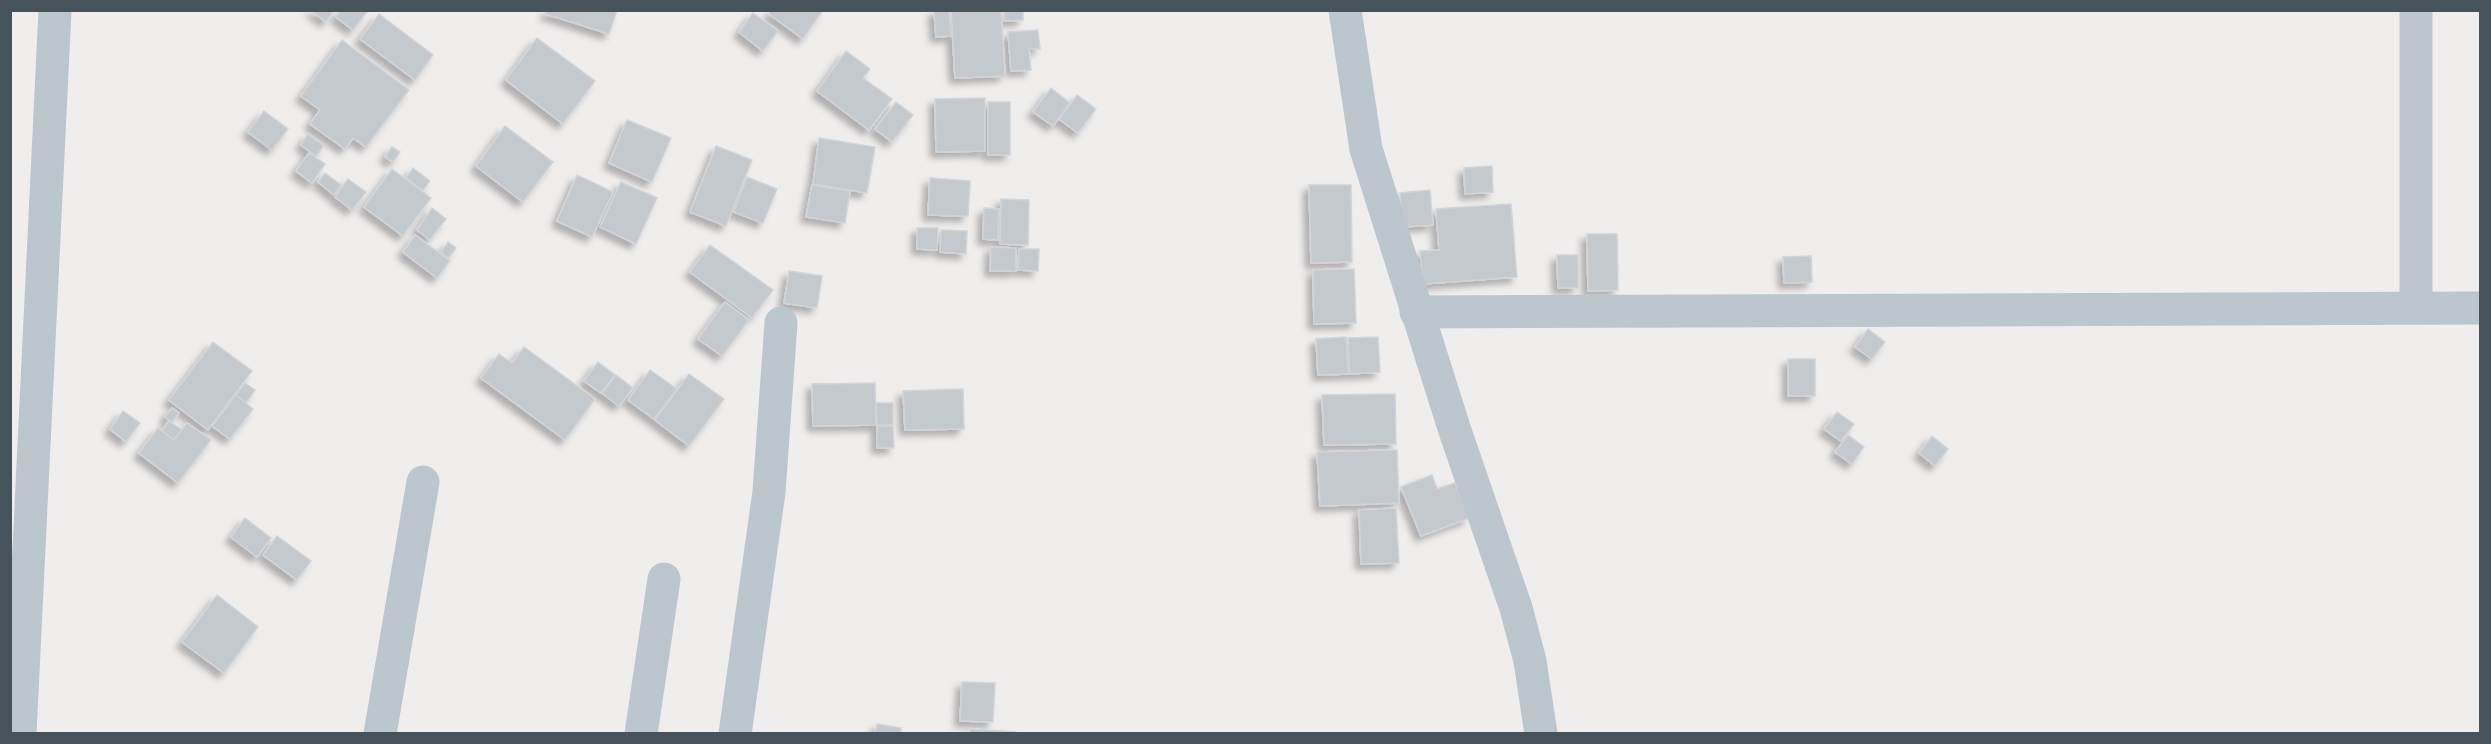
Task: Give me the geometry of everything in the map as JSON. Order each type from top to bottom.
[{"type":"street","points":[[20,734],[19,536],[54,10]]},
{"type":"street","points":[[1345,10],[1366,149],[1416,312],[1516,608],[1530,661],[1540,734]]},
{"type":"street","points":[[2416,10],[2416,308]]},
{"type":"street","points":[[1416,312],[2481,308]]},
{"type":"street","points":[[735,734],[769,492],[781,323]]},
{"type":"street","points":[[380,734],[423,482]]},
{"type":"street","points":[[641,734],[664,579]]},
{"type":"building","points":[[311,10],[334,10],[326,22]]},
{"type":"building","points":[[341,10],[367,12],[353,30],[336,17]]},
{"type":"building","points":[[547,10],[617,10],[609,34],[546,14]]},
{"type":"building","points":[[771,10],[823,10],[803,39],[769,14]]},
{"type":"building","points":[[934,10],[949,10],[951,36],[936,37]]},
{"type":"building","points":[[951,10],[1001,10],[1005,76],[955,78]]},
{"type":"building","points":[[1004,10],[1023,10],[1023,20],[1004,21]]},
{"type":"building","points":[[753,13],[778,31],[763,51],[739,32]]},
{"type":"building","points":[[379,14],[433,55],[415,80],[360,39]]},
{"type":"building","points":[[1038,30],[1040,49],[1029,49],[1031,70],[1011,71],[1008,32]]},
{"type":"building","points":[[537,38],[595,81],[563,124],[506,80]]},
{"type":"building","points":[[342,40],[409,90],[366,147],[353,138],[345,149],[310,124],[320,110],[301,96]]},
{"type":"building","points":[[846,51],[870,69],[863,78],[892,99],[869,130],[817,91]]},
{"type":"building","points":[[1051,88],[1070,103],[1053,126],[1033,112]]},
{"type":"building","points":[[1077,95],[1096,109],[1078,133],[1059,119]]},
{"type":"building","points":[[985,98],[985,151],[936,152],[935,99]]},
{"type":"building","points":[[896,102],[913,115],[892,142],[875,129]]},
{"type":"building","points":[[988,102],[1010,102],[1010,155],[988,155]]},
{"type":"building","points":[[264,111],[288,129],[272,150],[248,132]]},
{"type":"building","points":[[627,120],[671,138],[652,182],[609,163]]},
{"type":"building","points":[[505,126],[553,162],[523,202],[476,166]]},
{"type":"building","points":[[308,134],[324,146],[316,156],[301,145]]},
{"type":"building","points":[[819,138],[875,147],[867,193],[813,184]]},
{"type":"building","points":[[716,146],[752,160],[726,226],[690,212]]},
{"type":"building","points":[[392,147],[400,152],[393,162],[385,157]]},
{"type":"building","points":[[309,153],[325,164],[312,183],[296,171]]},
{"type":"building","points":[[1492,166],[1493,192],[1465,194],[1464,168]]},
{"type":"building","points":[[413,168],[430,181],[423,190],[406,178]]},
{"type":"building","points":[[392,169],[431,198],[403,236],[364,207]]},
{"type":"building","points":[[325,173],[341,185],[334,195],[318,182]]},
{"type":"building","points":[[577,175],[613,192],[592,237],[557,221]]},
{"type":"building","points":[[747,177],[777,189],[763,223],[734,212]]},
{"type":"building","points":[[930,178],[970,181],[968,216],[928,215]]},
{"type":"building","points":[[348,179],[366,192],[352,210],[335,197]]},
{"type":"building","points":[[621,182],[657,198],[636,244],[600,227]]},
{"type":"building","points":[[812,185],[850,191],[845,223],[806,217]]},
{"type":"building","points":[[1309,185],[1351,185],[1352,262],[1311,263]]},
{"type":"building","points":[[1430,190],[1433,225],[1403,227],[1400,193]]},
{"type":"building","points":[[1001,199],[1029,200],[1028,245],[1000,244]]},
{"type":"building","points":[[1511,204],[1517,277],[1423,284],[1420,251],[1439,250],[1436,209]]},
{"type":"building","points":[[432,208],[446,219],[430,240],[417,230]]},
{"type":"building","points":[[984,208],[999,209],[998,240],[983,239]]},
{"type":"building","points":[[917,228],[938,228],[937,250],[917,249]]},
{"type":"building","points":[[941,230],[967,231],[966,254],[940,252]]},
{"type":"building","points":[[1587,234],[1617,234],[1618,290],[1588,291]]},
{"type":"building","points":[[415,235],[450,261],[437,278],[403,252]]},
{"type":"building","points":[[448,242],[456,248],[448,258],[441,252]]},
{"type":"building","points":[[710,245],[773,290],[752,318],[690,272]]},
{"type":"building","points":[[991,247],[1016,248],[1016,271],[990,271]]},
{"type":"building","points":[[1019,249],[1039,249],[1038,271],[1018,270]]},
{"type":"building","points":[[1557,255],[1578,255],[1578,288],[1558,288]]},
{"type":"building","points":[[1811,256],[1812,282],[1784,283],[1783,257]]},
{"type":"building","points":[[1354,269],[1356,323],[1314,324],[1313,270]]},
{"type":"building","points":[[789,271],[822,276],[817,308],[784,303]]},
{"type":"building","points":[[725,302],[749,320],[722,356],[698,339]]},
{"type":"building","points":[[1868,329],[1885,342],[1872,359],[1855,347]]},
{"type":"building","points":[[1346,337],[1348,374],[1318,375],[1316,339]]},
{"type":"building","points":[[1378,337],[1380,372],[1350,374],[1348,338]]},
{"type":"building","points":[[213,342],[252,371],[208,430],[169,400]]},
{"type":"building","points":[[524,347],[595,399],[565,440],[481,378],[499,354],[512,363]]},
{"type":"building","points":[[1788,359],[1815,359],[1815,396],[1788,396]]},
{"type":"building","points":[[598,362],[615,375],[601,393],[584,381]]},
{"type":"building","points":[[650,370],[677,389],[654,419],[628,400]]},
{"type":"building","points":[[689,374],[724,399],[689,446],[655,420]]},
{"type":"building","points":[[616,375],[633,388],[619,406],[602,393]]},
{"type":"building","points":[[245,383],[255,390],[246,403],[236,395]]},
{"type":"building","points":[[875,383],[876,425],[813,426],[812,384]]},
{"type":"building","points":[[963,389],[964,429],[905,430],[903,391]]},
{"type":"building","points":[[1395,394],[1396,444],[1324,445],[1322,395]]},
{"type":"building","points":[[236,395],[253,409],[230,439],[212,426]]},
{"type":"building","points":[[876,403],[893,403],[893,425],[877,425]]},
{"type":"building","points":[[172,408],[179,413],[172,422],[165,417]]},
{"type":"building","points":[[123,411],[140,423],[126,442],[110,429]]},
{"type":"building","points":[[1837,412],[1854,424],[1841,441],[1824,429]]},
{"type":"building","points":[[169,421],[182,430],[174,440],[162,430]]},
{"type":"building","points":[[187,423],[211,440],[178,483],[139,453],[158,428],[174,440]]},
{"type":"building","points":[[877,426],[893,426],[894,448],[877,448]]},
{"type":"building","points":[[1848,435],[1864,447],[1852,464],[1835,452]]},
{"type":"building","points":[[1932,436],[1948,449],[1935,466],[1919,453]]},
{"type":"building","points":[[1397,450],[1399,503],[1320,506],[1317,452]]},
{"type":"building","points":[[1432,475],[1437,489],[1455,483],[1469,518],[1421,536],[1401,487]]},
{"type":"building","points":[[1396,508],[1399,563],[1361,564],[1359,510]]},
{"type":"building","points":[[245,518],[271,538],[257,557],[231,537]]},
{"type":"building","points":[[277,536],[311,561],[297,580],[263,555]]},
{"type":"building","points":[[217,595],[258,627],[224,673],[182,642]]},
{"type":"building","points":[[962,682],[995,683],[993,722],[960,721]]},
{"type":"building","points":[[877,724],[901,728],[900,734],[875,734]]},
{"type":"building","points":[[970,729],[1016,732],[1016,734],[969,734]]}]
